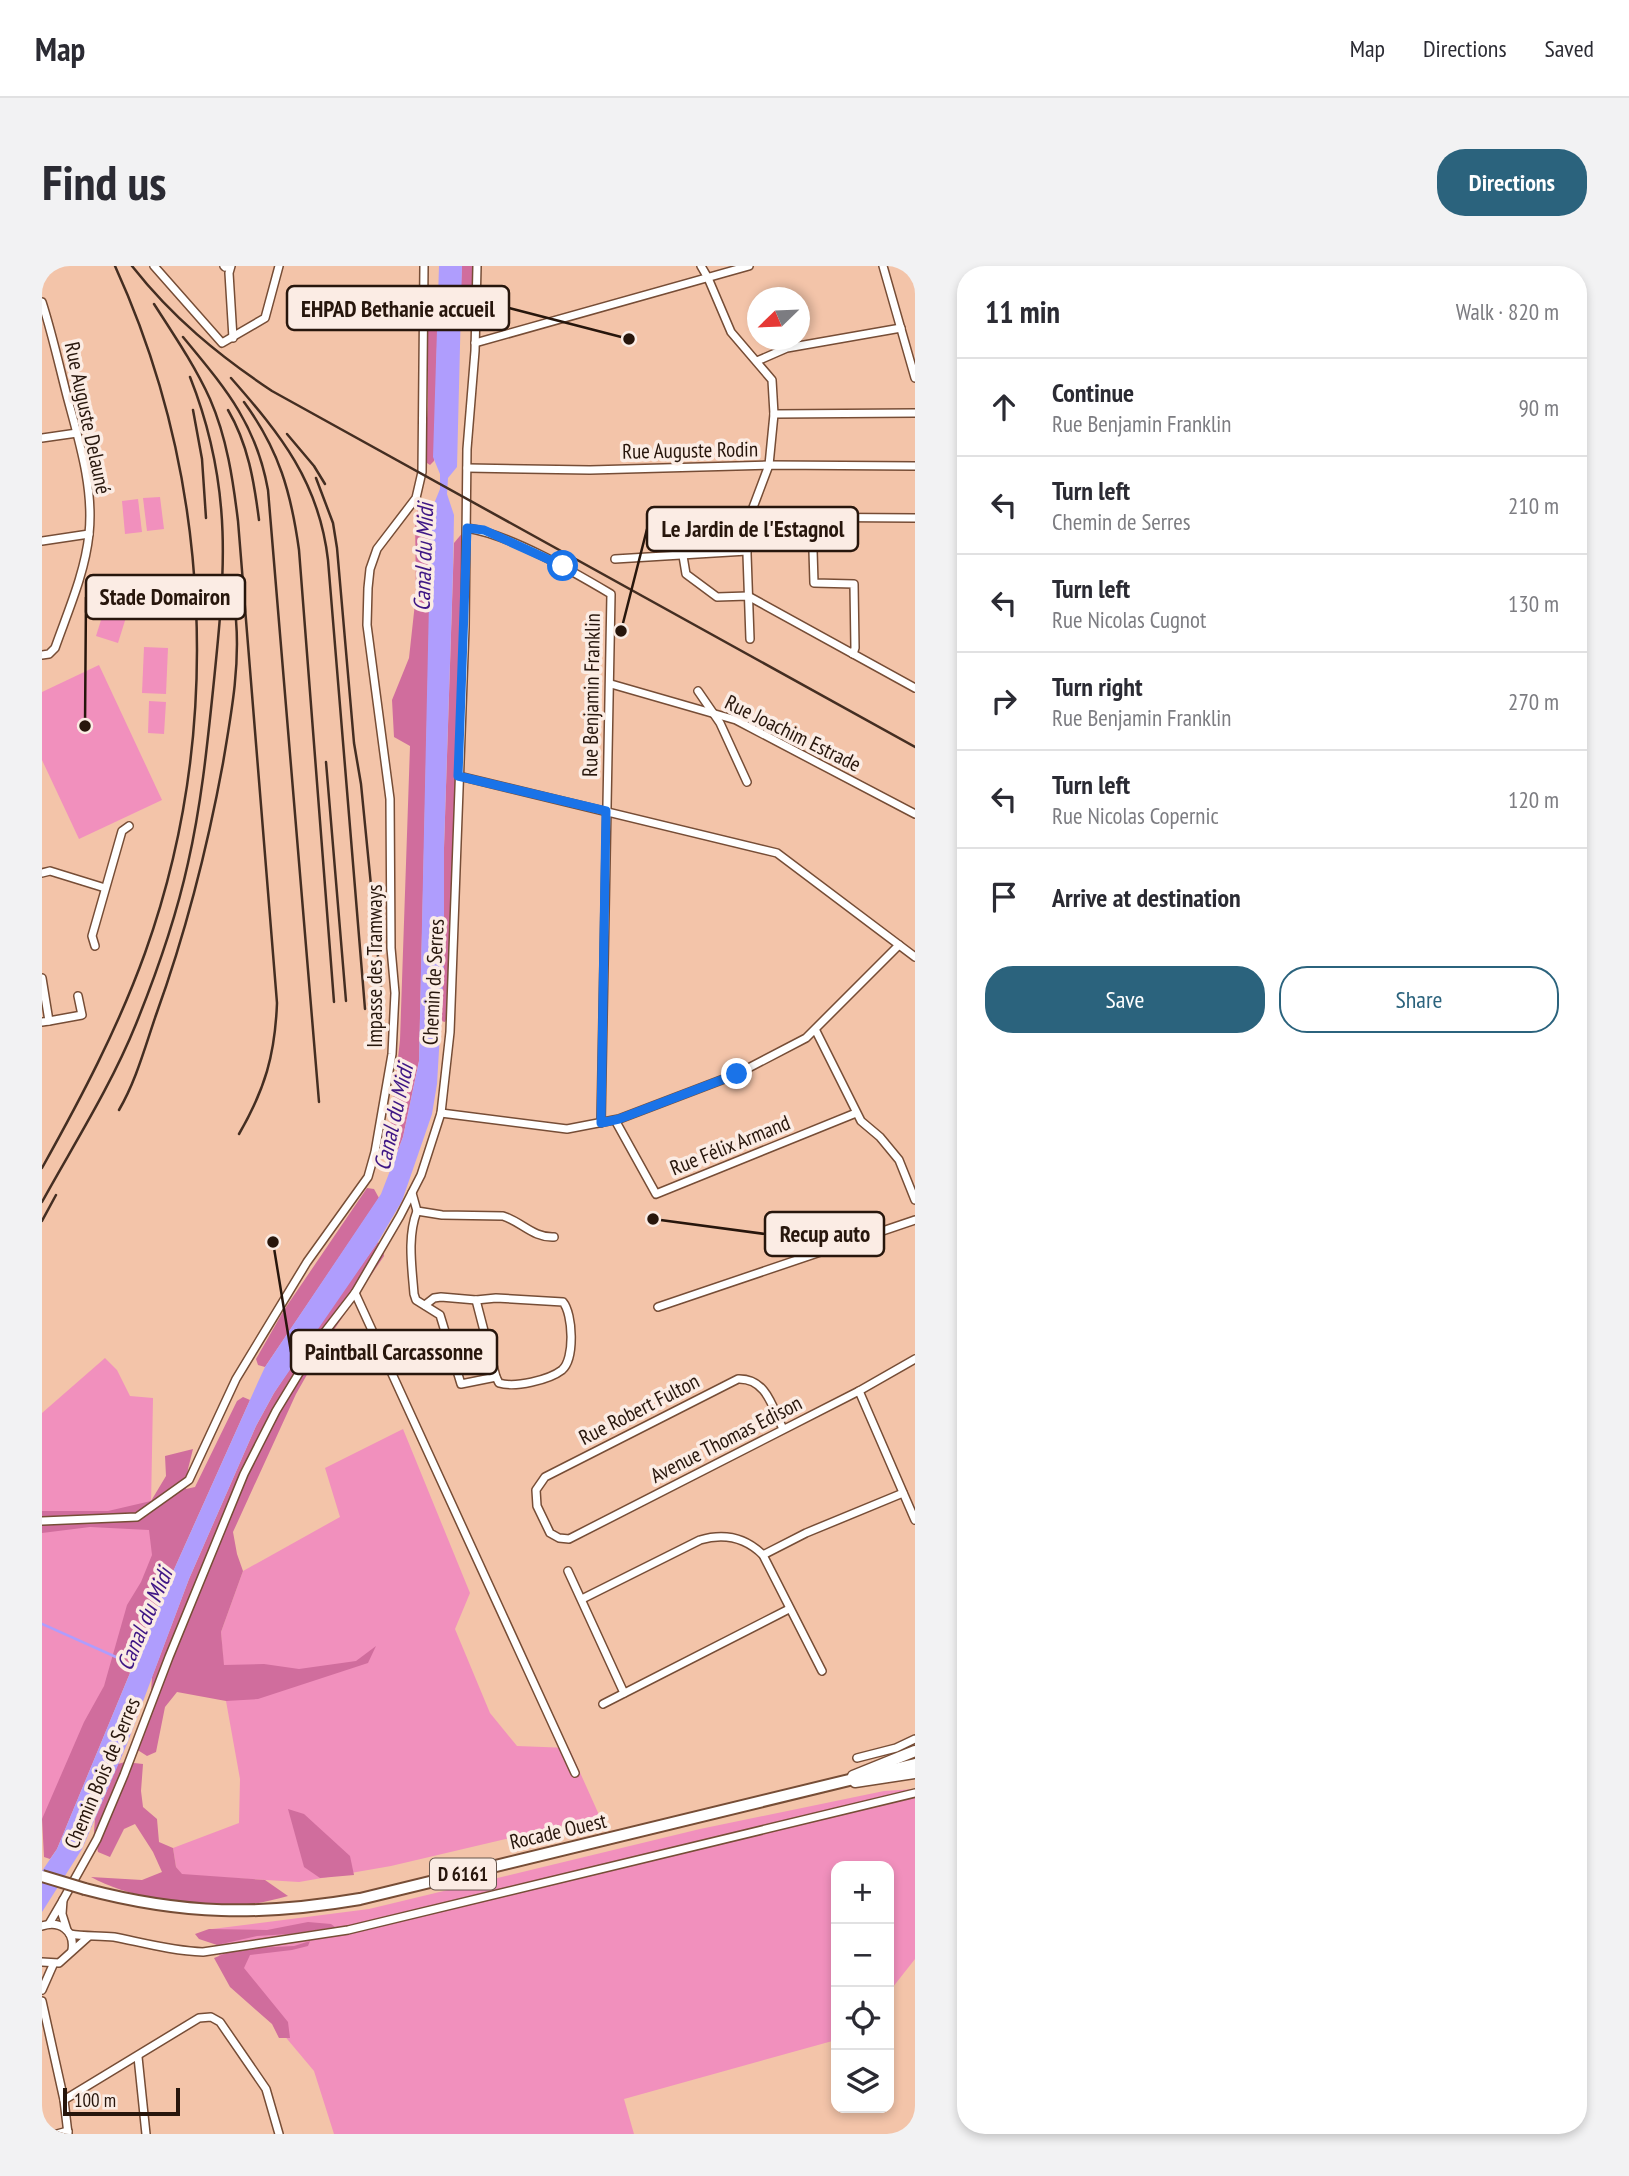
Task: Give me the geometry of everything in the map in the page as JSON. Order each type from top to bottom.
[{"type":"main road","points":[[837,1784],[915,1751]]},
{"type":"main road","name":"Rocade Ouest","points":[[42,1876],[131,1900],[207,1910],[268,1911],[315,1907],[384,1893],[915,1764]]},
{"type":"main road","points":[[837,1784],[915,1773]]},
{"type":"street","points":[[155,266],[222,343],[265,318],[279,266]]},
{"type":"street","points":[[227,266],[233,338]]},
{"type":"street","name":"Impasse des Tramways","points":[[42,1521],[137,1517],[189,1480],[236,1379],[307,1262],[368,1177],[392,1054],[395,993],[391,948],[390,799],[368,625],[368,588],[370,569],[377,549],[412,505],[420,489],[424,266]]},
{"type":"street","points":[[477,268],[488,266]]},
{"type":"street","points":[[701,266],[731,332],[772,380],[774,414],[769,466],[746,526],[750,639]]},
{"type":"street","points":[[475,343],[749,266]]},
{"type":"street","points":[[883,266],[915,378]]},
{"type":"street","name":"Chemin de Serres","points":[[169,1657],[244,1474],[276,1411],[321,1337],[355,1293],[412,1193],[421,1175],[441,1113],[450,1032],[467,468],[477,268]]},
{"type":"street","name":"Rue Auguste Delauné","points":[[42,302],[87,480],[89,534],[83,565],[55,648],[50,654],[42,654]]},
{"type":"street","points":[[757,361],[787,348],[901,328]]},
{"type":"street","points":[[774,414],[915,413]]},
{"type":"street","points":[[42,438],[77,433]]},
{"type":"street","name":"Rue Auguste Rodin","points":[[467,468],[590,470],[769,466],[915,467]]},
{"type":"street","points":[[749,517],[915,518]]},
{"type":"street","points":[[812,518],[814,583],[854,584],[853,654]]},
{"type":"street","name":"Rue Benjamin Franklin","points":[[467,528],[484,530],[563,566],[611,594],[601,1123]]},
{"type":"street","points":[[42,541],[89,534]]},
{"type":"street","points":[[615,559],[747,551]]},
{"type":"street","points":[[683,555],[685,574],[717,597],[748,596],[915,688]]},
{"type":"street","name":"Rue Joachim Estrade","points":[[611,684],[736,720],[915,814]]},
{"type":"street","points":[[698,691],[714,713],[747,782]]},
{"type":"street","points":[[458,776],[777,853],[915,957]]},
{"type":"street","points":[[95,946],[92,936],[122,831],[129,826]]},
{"type":"street","points":[[42,873],[50,871],[106,888]]},
{"type":"street","points":[[441,1113],[567,1129],[615,1120],[737,1074],[806,1038],[900,945]]},
{"type":"street","points":[[42,978],[45,1021],[82,1015],[78,996]]},
{"type":"street","points":[[816,1031],[856,1113],[899,1160],[915,1200]]},
{"type":"street","name":"Rue Félix Armand","points":[[615,1120],[656,1194],[856,1113]]},
{"type":"street","points":[[412,1193],[417,1211],[413,1222],[411,1254],[416,1300],[440,1315],[461,1384],[496,1377]]},
{"type":"street","points":[[417,1211],[442,1215],[503,1216],[511,1218],[536,1235],[554,1237]]},
{"type":"street","points":[[658,1307],[915,1220]]},
{"type":"street","points":[[355,1293],[575,1773]]},
{"type":"street","points":[[425,1305],[434,1297],[563,1302],[569,1309],[571,1335],[568,1359],[563,1369],[532,1382],[505,1385],[499,1383],[476,1300]]},
{"type":"street","name":"Avenue Thomas Edison","points":[[550,1533],[569,1539],[859,1391],[915,1359]]},
{"type":"street","name":"Rue Robert Fulton","points":[[550,1533],[537,1506],[536,1490],[545,1476],[738,1379],[751,1378],[761,1386],[783,1429]]},
{"type":"street","points":[[859,1391],[915,1520]]},
{"type":"street","points":[[763,1555],[806,1533],[903,1493]]},
{"type":"street","points":[[582,1599],[700,1540],[715,1536],[737,1538],[753,1545],[763,1555],[822,1671]]},
{"type":"street","points":[[568,1571],[624,1693]]},
{"type":"street","points":[[603,1704],[789,1609]]},
{"type":"street","name":"Chemin Bois de Serres","points":[[46,1925],[97,1839],[169,1657]]},
{"type":"street","points":[[857,1758],[897,1748],[915,1739]]},
{"type":"street","points":[[46,1925],[55,1924],[68,1932],[88,1937],[110,1937],[188,1952],[303,1939],[915,1793]]},
{"type":"street","points":[[63,1900],[62,1914],[72,1951]]},
{"type":"street","points":[[42,1962],[53,1965],[64,1961],[88,1937]]},
{"type":"street","points":[[42,1990],[53,1965]]},
{"type":"street","points":[[42,2001],[64,2100],[68,2132],[57,2134]]},
{"type":"street","points":[[64,2100],[199,2018],[211,2017],[220,2022],[266,2088],[279,2134]]},
{"type":"street","points":[[138,2057],[146,2134]]},
{"type":"shaded area","points":[[439,266],[462,266],[457,467],[448,478],[447,494],[454,515],[444,848],[444,966],[437,1084],[432,1114],[402,1201],[378,1242],[274,1393],[256,1426],[189,1579],[127,1744],[82,1849],[42,1912],[42,1871],[57,1849],[159,1603],[258,1382],[265,1367],[381,1194],[403,1137],[419,1061],[431,511],[440,489],[440,474],[433,457]]},
{"type":"shaded area","points":[[462,266],[475,266],[474,300],[466,306],[460,301]]},
{"type":"shaded area","points":[[432,305],[438,307],[434,461],[430,465],[424,461],[428,405],[428,312]]},
{"type":"shaded area","points":[[160,497],[164,529],[147,531],[143,498]]},
{"type":"shaded area","points":[[138,499],[142,532],[125,534],[122,501]]},
{"type":"shaded area","points":[[424,500],[432,505],[419,1061],[398,1150],[388,1147],[400,1040],[410,746],[394,737],[392,700],[409,658],[416,594],[415,515]]},
{"type":"shaded area","points":[[464,531],[448,1015],[445,1022],[441,1021],[444,848],[454,543]]},
{"type":"shaded area","points":[[110,591],[132,598],[118,643],[96,636]]},
{"type":"shaded area","points":[[144,647],[168,648],[166,694],[142,693]]},
{"type":"shaded area","points":[[99,665],[162,800],[79,839],[42,760],[42,692]]},
{"type":"shaded area","points":[[149,701],[166,702],[164,734],[148,733]]},
{"type":"shaded area","points":[[367,1188],[374,1189],[379,1198],[265,1367],[258,1365],[256,1359],[284,1310]]},
{"type":"shaded area","points":[[378,1242],[384,1256],[325,1343],[296,1394],[233,1532],[243,1571],[221,1632],[224,1665],[264,1664],[299,1669],[356,1661],[376,1646],[368,1663],[258,1699],[226,1701],[177,1692],[165,1707],[156,1752],[147,1756],[133,1747],[150,1706],[152,1677],[189,1579],[256,1426],[314,1332]]},
{"type":"shaded area","points":[[105,1358],[117,1370],[130,1396],[153,1398],[151,1506],[164,1536],[106,1682],[42,1820],[42,1413]]},
{"type":"shaded area","points":[[243,1397],[250,1400],[159,1603],[57,1849],[50,1859],[44,1857],[42,1819],[84,1722],[104,1686],[127,1605],[141,1582],[152,1555],[149,1530],[90,1527],[42,1533],[42,1511],[108,1511],[151,1501],[166,1476],[165,1456],[193,1449],[186,1489],[195,1487],[237,1401]]},
{"type":"shaded area","points":[[403,1429],[470,1593],[455,1629],[490,1713],[517,1746],[569,1748],[600,1817],[391,1866],[299,1882],[182,1875],[176,1867],[173,1848],[239,1823],[240,1779],[226,1701],[221,1632],[243,1571],[340,1517],[325,1468]]},
{"type":"shaded area","points":[[118,1764],[143,1764],[143,1807],[157,1819],[159,1842],[173,1848],[176,1867],[182,1874],[265,1880],[288,1896],[251,1904],[191,1903],[126,1891],[91,1877],[142,1880],[162,1872],[135,1824],[124,1829],[110,1857],[98,1852],[95,1819]]},
{"type":"shaded area","points":[[915,1789],[915,1959],[894,1986],[894,1861],[831,1861],[831,2041],[624,2099],[634,2134],[334,2134],[314,2071],[220,1959],[212,1929],[369,1909],[700,1829],[884,1791]]},
{"type":"shaded area","points":[[288,1809],[304,1814],[350,1856],[354,1875],[320,1878],[304,1867]]},
{"type":"shaded area","points":[[308,1922],[331,1924],[335,1927],[257,1936],[217,1945],[199,1939],[195,1934],[209,1929],[267,1930]]},
{"type":"shaded area","points":[[310,1941],[308,1946],[292,1950],[250,1955],[244,1968],[288,2022],[290,2038],[279,2038],[272,2024],[230,1987],[214,1958],[236,1949],[294,1946]]},
{"type":"waterway","name":"Canal du Midi","points":[[42,1624],[116,1657]]},
{"type":"railway","points":[[42,1168],[98,1062],[145,953],[170,869],[187,782],[196,695],[196,606],[188,519],[172,432],[147,348],[115,266]]},
{"type":"railway","points":[[132,266],[163,302],[197,334],[272,391],[915,747]]},
{"type":"railway","points":[[154,304],[198,375],[216,414],[228,459],[238,521],[277,1003],[274,1039],[267,1071],[256,1102],[239,1134]]},
{"type":"railway","points":[[183,337],[237,407],[256,445],[268,490],[319,1102]]},
{"type":"railway","points":[[42,1202],[104,1092],[136,1024],[172,924],[197,820],[206,755],[223,569],[220,494],[214,456],[190,377]]},
{"type":"railway","points":[[231,378],[295,461],[307,483],[323,532],[328,560],[365,1009]]},
{"type":"railway","points":[[244,402],[266,437],[282,472],[299,550],[334,1002]]},
{"type":"railway","points":[[193,410],[202,459],[206,518]]},
{"type":"railway","points":[[228,410],[245,449],[259,520]]},
{"type":"railway","points":[[287,434],[314,466],[325,484]]},
{"type":"railway","points":[[316,478],[333,523],[337,548],[354,743],[361,784],[383,1007]]},
{"type":"railway","points":[[119,1110],[135,1076],[167,984],[203,859],[232,709],[237,656],[236,620]]},
{"type":"railway","points":[[326,762],[346,1001]]},
{"type":"railway","points":[[42,1221],[56,1195]]},
{"type":"place","name":"EHPAD Bethanie accueil","points":[[629,339]]},
{"type":"place","name":"Le Jardin de l'Estagnol","points":[[621,631]]},
{"type":"place","name":"Stade Domairon","points":[[85,726]]},
{"type":"place","name":"Recup auto","points":[[653,1219]]},
{"type":"place","name":"Paintball Carcassonne","points":[[273,1242]]},
{"type":"route","points":[[563,566],[484,530],[467,528],[458,776],[606,811],[601,1123],[619,1119],[737,1074]]}]
